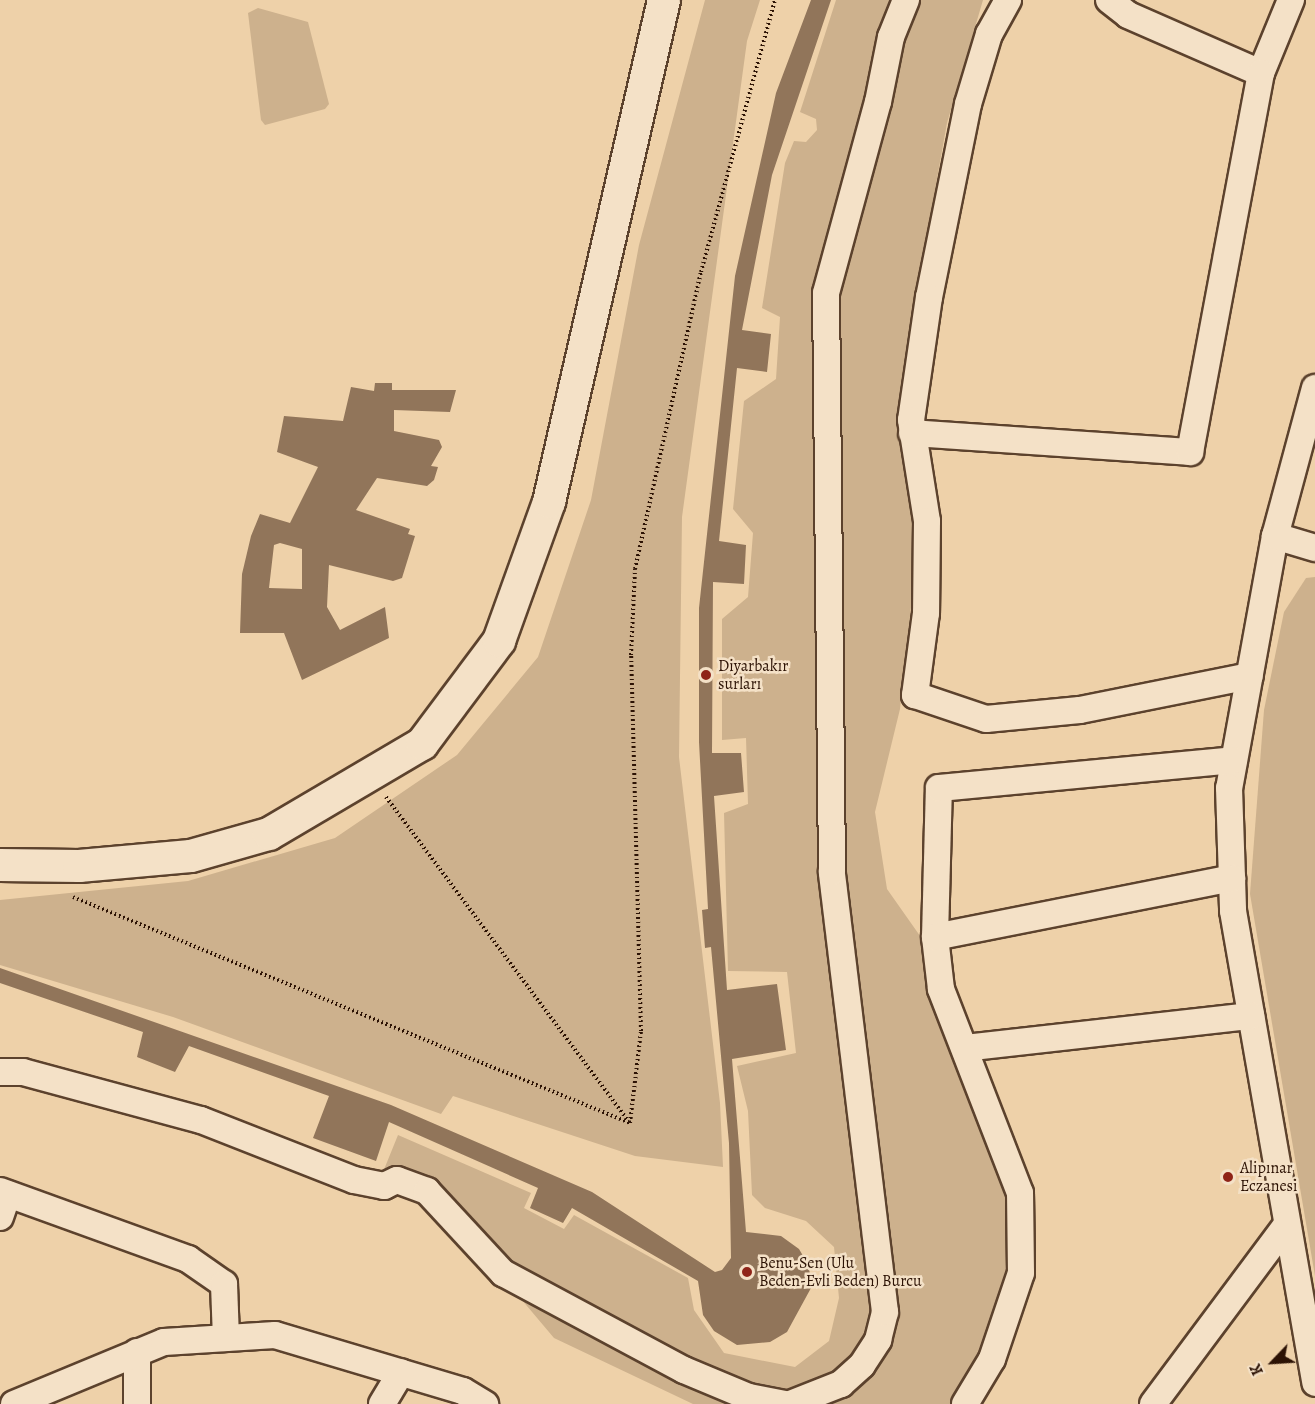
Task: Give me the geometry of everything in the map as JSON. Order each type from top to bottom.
[{"type":"street","points":[[0,865],[79,866],[191,856],[269,834],[422,744],[499,641],[549,502],[664,0]]},
{"type":"street","points":[[0,1072],[23,1072],[201,1120],[354,1180],[384,1186],[397,1180],[427,1191],[504,1273],[684,1370],[749,1397],[788,1404],[841,1384],[862,1365],[878,1340],[885,1312],[832,872],[826,293],[878,102],[891,37],[906,0]]},
{"type":"street","points":[[1008,0],[989,34],[968,104],[929,297],[912,434],[927,521],[926,613],[915,695],[986,719],[1080,710],[1250,676]]},
{"type":"street","points":[[1109,0],[1128,15],[1261,73]]},
{"type":"street","points":[[912,434],[1190,452],[1261,73],[1291,0]]},
{"type":"street","points":[[1315,388],[1275,536],[1229,788],[1232,878],[1251,1016],[1315,1383]]},
{"type":"street","points":[[1275,536],[1315,548]]},
{"type":"street","points":[[965,1404],[992,1359],[1021,1273],[1020,1192],[966,1047],[941,989],[935,937],[939,788],[1234,760]]},
{"type":"street","points":[[935,937],[1232,878]]},
{"type":"street","points":[[966,1047],[1251,1016]]},
{"type":"street","points":[[3,1201],[188,1259],[224,1284],[226,1338]]},
{"type":"street","points":[[1154,1404],[1287,1224]]},
{"type":"street","points":[[14,1404],[164,1342],[275,1335],[463,1391],[485,1404]]},
{"type":"street","points":[[136,1352],[137,1404]]},
{"type":"street","points":[[382,1404],[401,1372]]},
{"type":"street","points":[[0,1399],[7,1404]]},
{"type":"path","points":[[630,1123],[641,1031],[632,655],[635,569],[701,272],[775,0]]},
{"type":"path","points":[[370,776],[630,1123]]},
{"type":"path","points":[[67,894],[630,1123]]},
{"type":"shaded area","points":[[705,0],[760,0],[747,41],[682,517],[679,757],[720,1103],[723,1167],[635,1156],[453,1096],[441,1114],[173,1017],[0,965],[0,900],[188,881],[335,838],[457,755],[538,657],[591,500],[639,245]]},
{"type":"shaded area","points":[[836,0],[983,0],[947,123],[931,212],[922,298],[918,543],[900,709],[875,812],[887,889],[925,943],[933,1008],[967,1072],[1002,1176],[1010,1221],[1006,1287],[981,1363],[951,1404],[693,1404],[554,1338],[424,1184],[383,1172],[398,1135],[531,1193],[524,1208],[564,1229],[574,1215],[688,1278],[694,1310],[724,1353],[795,1367],[829,1341],[839,1298],[834,1247],[806,1221],[765,1208],[752,1195],[748,1111],[737,1066],[796,1053],[787,972],[728,971],[724,813],[748,804],[746,738],[722,740],[722,619],[748,597],[753,533],[733,509],[744,401],[776,379],[780,317],[762,308],[785,163],[794,141],[806,142],[817,130],[816,119],[800,112]]},
{"type":"shaded area","points":[[258,8],[308,22],[329,104],[325,109],[265,125],[261,120],[248,13]]},
{"type":"shaded area","points":[[1315,577],[1315,1276],[1250,894],[1264,710],[1284,612],[1306,578]]},
{"type":"building","name":"Diyarbakır surları","points":[[811,0],[831,0],[772,175],[742,330],[771,334],[767,372],[737,368],[719,541],[746,545],[744,584],[713,582],[712,753],[741,753],[744,792],[714,796],[727,990],[777,984],[786,1050],[732,1059],[746,1232],[781,1236],[799,1249],[809,1266],[811,1288],[787,1332],[770,1342],[737,1345],[714,1331],[703,1315],[698,1281],[572,1208],[563,1223],[530,1208],[538,1188],[389,1122],[376,1161],[313,1138],[329,1096],[189,1046],[175,1072],[137,1057],[143,1032],[0,983],[0,968],[391,1105],[592,1192],[715,1272],[722,1270],[731,1258],[729,1143],[711,947],[705,948],[702,910],[708,909],[699,742],[699,608],[735,276],[776,93]]},
{"type":"building","points":[[375,383],[392,383],[392,390],[456,390],[450,412],[394,410],[394,431],[439,440],[442,447],[431,466],[438,467],[434,480],[427,486],[377,478],[356,510],[410,529],[408,534],[415,536],[402,578],[393,581],[329,565],[327,607],[340,630],[385,607],[389,638],[302,680],[284,633],[240,633],[242,574],[251,536],[260,514],[290,523],[318,467],[277,452],[284,416],[343,421],[351,387],[374,391]],"holes":[[[280,543],[302,549],[302,589],[269,588],[274,545]]]},
{"type":"place","name":"Diyarbakır surları","points":[[706,675]]},
{"type":"place","name":"Alipınar Eczanesi","points":[[1228,1177]]},
{"type":"place","name":"Benu-Sen (Ulu Beden-Evli Beden) Burcu","points":[[747,1272]]}]
